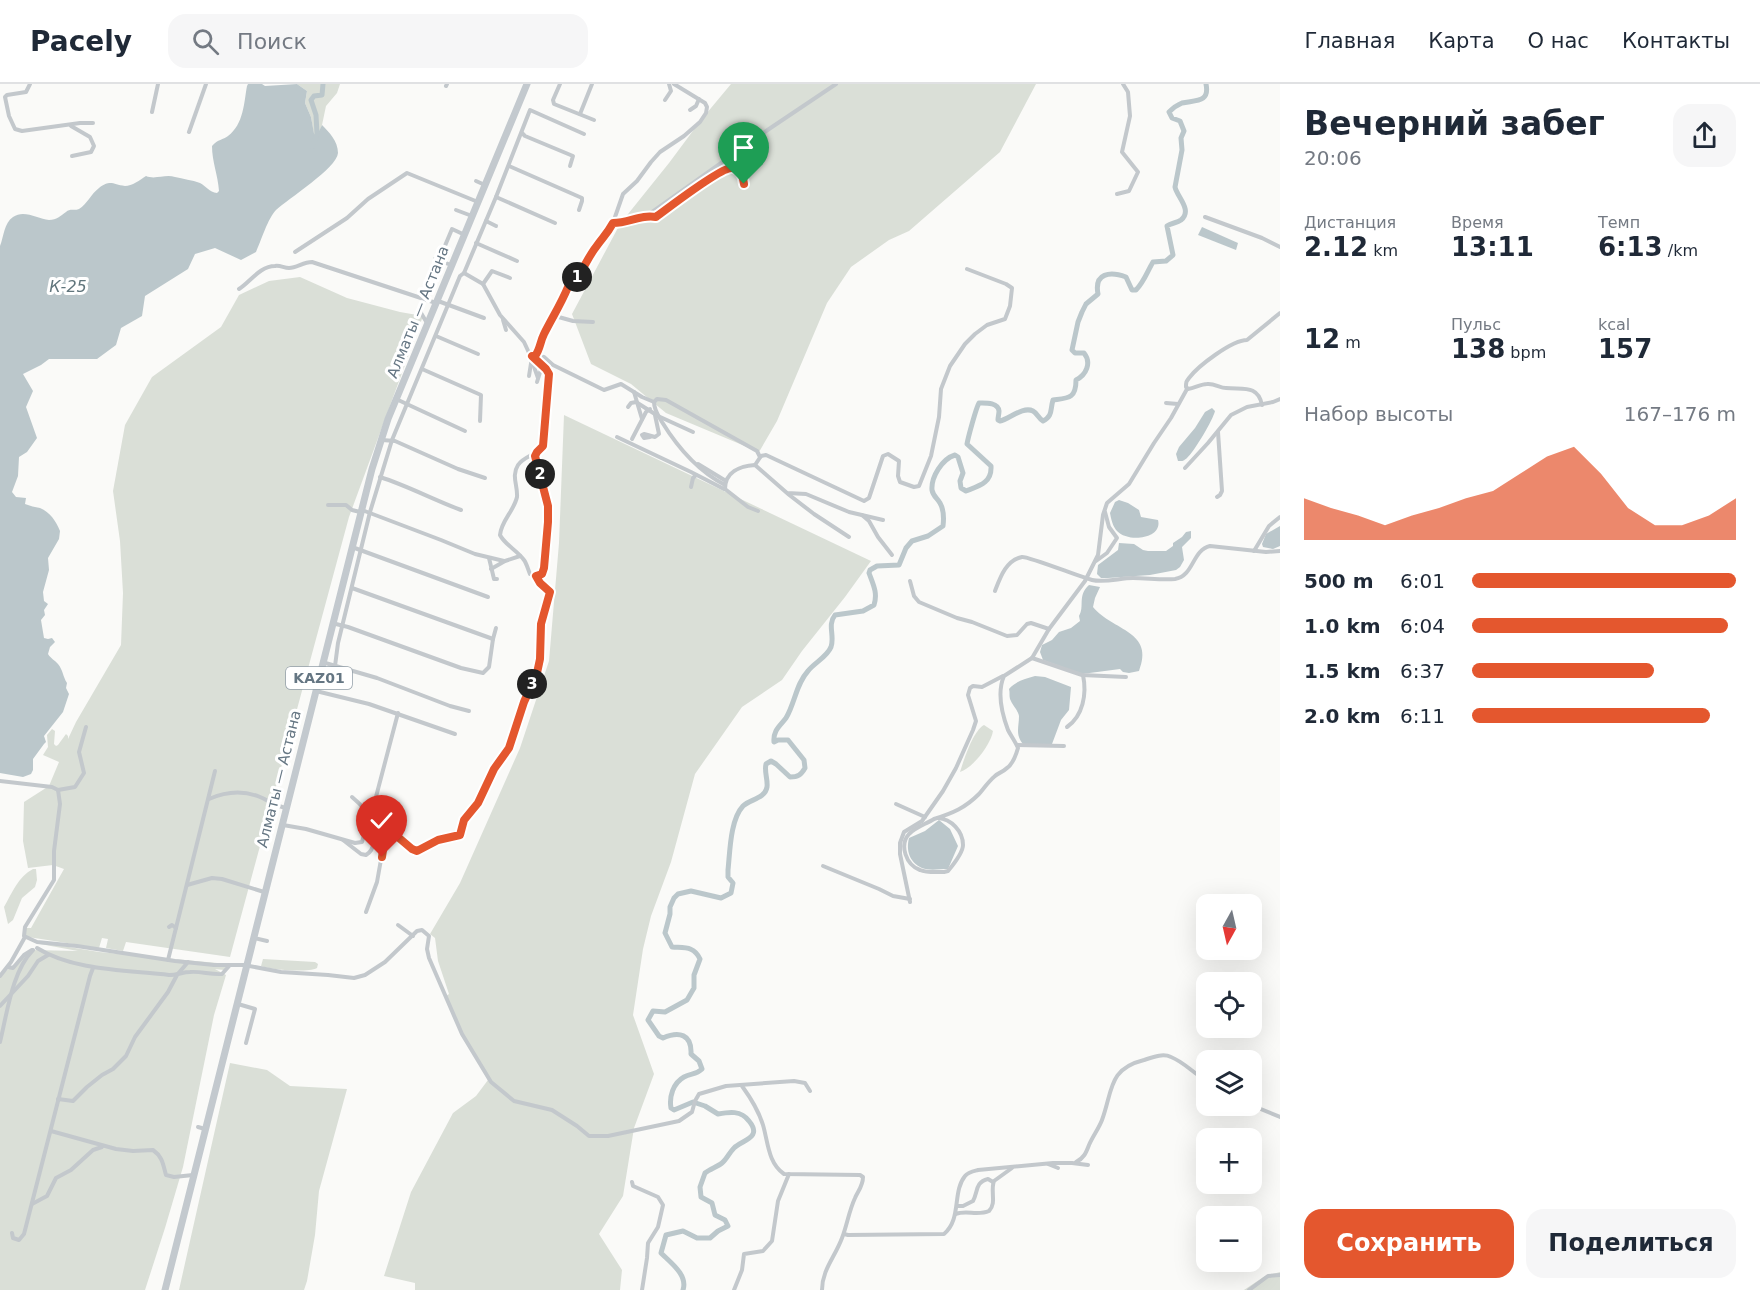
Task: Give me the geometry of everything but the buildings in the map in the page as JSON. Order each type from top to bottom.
[{"type":"highway","name":"Алматы — Астана","points":[[165,1290],[194,1175],[201,1128],[238,1004],[360,511],[381,440],[526,84]]},
{"type":"street","points":[[30,84],[26,92],[7,95],[5,98],[15,129],[22,131],[84,122],[93,123]]},
{"type":"street","points":[[152,112],[158,84]]},
{"type":"street","points":[[189,132],[206,84]]},
{"type":"street","points":[[560,84],[554,103],[594,120]]},
{"type":"street","points":[[580,114],[592,84]]},
{"type":"street","points":[[665,100],[671,91],[669,84]]},
{"type":"street","points":[[529,376],[533,358],[538,352],[545,332],[568,287],[607,234],[623,194],[637,181],[660,152],[684,136],[703,118],[707,107],[705,103],[674,84]]},
{"type":"street","points":[[613,223],[648,215],[836,84]]},
{"type":"street","points":[[1117,194],[1129,191],[1138,172],[1122,152],[1130,116],[1128,92],[1123,84]]},
{"type":"street","points":[[690,110],[696,106],[699,99]]},
{"type":"street","points":[[335,666],[339,640],[370,512],[392,440],[509,166],[530,110],[584,134]]},
{"type":"street","points":[[71,125],[90,137],[94,146],[91,152],[72,156]]},
{"type":"street","points":[[522,133],[573,156],[570,166]]},
{"type":"street","points":[[509,166],[581,198],[583,200],[579,210]]},
{"type":"street","points":[[648,215],[656,217],[717,173],[729,168],[740,171],[744,184]]},
{"type":"street","points":[[295,252],[347,218],[368,199],[407,173],[478,202]]},
{"type":"street","points":[[476,182],[485,186]]},
{"type":"street","points":[[496,197],[555,223]]},
{"type":"street","points":[[456,210],[472,216]]},
{"type":"street","points":[[1205,218],[1262,238],[1280,247]]},
{"type":"street","points":[[486,221],[496,226]]},
{"type":"street","points":[[429,284],[436,260],[452,229],[465,235]]},
{"type":"street","points":[[476,243],[517,261]]},
{"type":"street","points":[[436,260],[483,284],[503,319],[524,342],[529,355],[549,374],[543,446],[523,459],[517,467],[514,476],[516,499],[500,533],[502,540],[525,561],[530,574],[536,576],[542,574],[544,568],[549,515],[536,458],[537,452]]},
{"type":"street","points":[[239,289],[268,267],[292,268],[302,263],[312,262],[484,318]]},
{"type":"street","points":[[724,483],[734,471],[755,465],[763,455],[766,455],[864,501],[868,498],[883,456],[888,454],[899,461],[900,482],[914,487],[919,486],[931,456],[939,417],[940,389],[950,366],[975,334],[987,325],[1005,319],[1010,306],[1011,288],[967,269]]},
{"type":"street","points":[[483,284],[492,271],[510,278]]},
{"type":"street","points":[[421,308],[421,313],[428,324]]},
{"type":"street","points":[[1096,562],[1104,509],[1110,499],[1124,490],[1131,482],[1187,389],[1188,379],[1200,367],[1240,340],[1246,340],[1280,313]]},
{"type":"street","points":[[555,316],[573,321],[593,322]]},
{"type":"street","points":[[503,319],[506,330]]},
{"type":"street","points":[[436,336],[478,354]]},
{"type":"street","points":[[533,358],[544,357],[553,365],[604,390],[621,384],[634,392],[652,406],[679,448],[709,476],[724,483]]},
{"type":"street","points":[[533,358],[537,380],[542,366]]},
{"type":"street","points":[[422,369],[481,395],[480,421]]},
{"type":"street","points":[[1187,389],[1208,384],[1225,388],[1242,387],[1257,393],[1262,405]]},
{"type":"street","points":[[634,392],[642,420]]},
{"type":"street","points":[[396,399],[465,431]]},
{"type":"street","points":[[632,439],[652,406],[663,399],[757,451],[760,458]]},
{"type":"street","points":[[1185,468],[1231,415],[1280,399]]},
{"type":"street","points":[[627,406],[636,402],[652,406]]},
{"type":"street","points":[[1166,403],[1178,404]]},
{"type":"street","points":[[657,415],[693,432]]},
{"type":"street","points":[[650,437],[659,434],[657,415]]},
{"type":"street","points":[[1217,497],[1222,491],[1218,431]]},
{"type":"street","points":[[617,438],[696,475],[724,483]]},
{"type":"street","points":[[381,440],[392,440],[484,478]]},
{"type":"street","points":[[695,463],[724,483],[748,507],[758,511]]},
{"type":"street","points":[[755,465],[776,486],[849,537]]},
{"type":"street","points":[[691,487],[696,475]]},
{"type":"street","points":[[380,477],[461,510]]},
{"type":"street","points":[[788,494],[806,494],[849,512],[883,520]]},
{"type":"street","points":[[328,505],[346,505],[352,510],[370,512],[471,553],[504,561]]},
{"type":"street","points":[[823,866],[893,896],[910,900],[900,854],[900,843],[907,828],[920,823],[925,817],[953,774],[976,721],[968,695],[970,688],[982,687],[1032,658],[1049,629],[1096,562],[1107,553],[1117,538],[1109,527],[1104,509]]},
{"type":"street","points":[[861,515],[869,521],[892,555]]},
{"type":"street","points":[[1254,550],[1269,526],[1280,516]]},
{"type":"street","points":[[351,547],[488,597]]},
{"type":"street","points":[[995,591],[1004,570],[1021,557],[1029,557],[1040,563],[1098,581],[1133,578],[1173,579],[1183,576],[1205,547],[1280,551]]},
{"type":"street","points":[[491,569],[504,561],[520,556]]},
{"type":"street","points":[[489,558],[494,579],[497,579]]},
{"type":"street","points":[[366,912],[377,882],[385,837],[389,832],[417,851],[438,840],[460,835],[464,820],[478,803],[494,769],[509,748],[540,659],[541,624],[550,592],[536,576]]},
{"type":"street","points":[[910,581],[914,596],[919,602],[1007,636],[1017,634],[1031,622],[1049,629]]},
{"type":"street","points":[[340,590],[353,589],[493,639]]},
{"type":"street","points":[[333,620],[344,619]]},
{"type":"street","points":[[333,620],[461,669],[480,673],[489,667],[496,628]]},
{"type":"street","points":[[329,638],[339,640]]},
{"type":"street","points":[[1032,658],[1083,675],[1126,677]]},
{"type":"street","points":[[322,662],[377,678],[469,711]]},
{"type":"street","points":[[1067,727],[1079,716],[1084,695],[1083,675]]},
{"type":"street","points":[[938,818],[953,824],[959,832],[963,846],[950,869],[944,872],[920,870],[908,861],[905,852],[905,841],[911,832],[938,818],[951,815],[973,799],[996,775],[1007,768],[1017,751],[1017,744],[1007,728],[1001,702],[1001,685],[1004,676]]},
{"type":"street","points":[[315,691],[398,713],[455,734]]},
{"type":"street","points":[[282,825],[298,827],[357,844],[362,842],[398,713]]},
{"type":"street","points":[[0,781],[52,787],[58,790],[75,787],[84,773],[79,752],[86,727]]},
{"type":"street","points":[[1017,744],[1064,746]]},
{"type":"street","points":[[168,960],[215,771]]},
{"type":"street","points":[[52,787],[57,782]]},
{"type":"street","points":[[0,976],[25,937],[24,932],[28,921],[54,880],[54,851],[60,804],[58,790]]},
{"type":"street","points":[[209,799],[240,792],[255,795],[276,806],[286,808]]},
{"type":"street","points":[[342,840],[363,855],[368,854],[373,848],[377,838],[377,830],[369,816],[352,797]]},
{"type":"street","points":[[896,804],[925,817]]},
{"type":"street","points":[[951,815],[953,824]]},
{"type":"street","points":[[373,848],[382,851]]},
{"type":"street","points":[[187,885],[218,878],[265,892]]},
{"type":"street","points":[[398,924],[412,936]]},
{"type":"street","points":[[169,927],[172,925],[176,928]]},
{"type":"street","points":[[25,937],[37,942],[168,960],[247,965],[281,972],[357,978],[371,973],[417,931],[422,930],[429,936],[427,949],[429,958],[462,1034],[491,1082],[514,1101],[552,1110],[589,1136],[608,1136],[679,1121],[689,1115],[697,1096],[726,1086],[794,1081],[805,1083],[810,1090]]},
{"type":"street","points":[[254,938],[267,941]]},
{"type":"street","points":[[0,1042],[21,969],[35,949],[37,942]]},
{"type":"street","points":[[7,968],[13,968],[27,952],[35,949],[93,968],[177,975],[190,971],[222,974],[230,965]]},
{"type":"street","points":[[0,1006],[12,995],[38,961],[48,955]]},
{"type":"street","points":[[58,1099],[73,1101],[126,1056],[135,1037],[188,962]]},
{"type":"street","points":[[12,1233],[16,1239],[22,1238],[93,968]]},
{"type":"street","points":[[238,1004],[258,1009],[246,1043]]},
{"type":"street","points":[[1072,1163],[1081,1160],[1086,1154],[1102,1118],[1112,1083],[1118,1073],[1127,1066],[1138,1061],[1166,1055],[1196,1073]]},
{"type":"street","points":[[742,1086],[760,1119],[774,1165],[780,1172],[860,1174],[863,1177],[844,1234],[824,1272],[822,1290]]},
{"type":"street","points":[[1262,1110],[1280,1117]]},
{"type":"street","points":[[51,1131],[106,1147],[133,1151],[153,1150],[163,1161],[167,1176],[194,1175]]},
{"type":"street","points":[[32,1204],[47,1196],[56,1178],[71,1170],[93,1150],[106,1147]]},
{"type":"street","points":[[1047,1164],[1058,1168]]},
{"type":"street","points":[[844,1234],[940,1234],[947,1231],[956,1214],[964,1179],[968,1173],[978,1170],[1047,1164],[1088,1165]]},
{"type":"street","points":[[956,1214],[960,1212],[980,1214],[989,1211],[993,1204],[993,1182],[1013,1168]]},
{"type":"street","points":[[734,1290],[741,1275],[744,1254],[763,1251],[772,1241],[778,1201],[790,1174]]},
{"type":"street","points":[[957,1206],[973,1202],[977,1188],[982,1181],[988,1179],[993,1182]]},
{"type":"street","points":[[632,1182],[635,1187],[658,1197],[663,1205],[658,1227],[648,1243],[642,1290]]},
{"type":"street","points":[[1249,1290],[1268,1276],[1280,1275]]},
{"type":"shaded area","points":[[297,84],[340,84],[337,93],[326,106],[322,125],[315,141],[311,117],[305,103],[307,91]]},
{"type":"shaded area","points":[[731,84],[1036,84],[1000,152],[909,231],[889,240],[851,267],[827,303],[777,421],[759,452],[666,413],[631,384],[591,364],[572,314],[620,224]]},
{"type":"shaded area","points":[[300,277],[347,298],[423,316],[349,517],[230,957],[126,942],[123,951],[106,948],[108,939],[102,938],[99,948],[28,937],[26,928],[31,928],[64,869],[53,865],[28,868],[23,841],[24,802],[49,786],[59,762],[43,755],[48,747],[47,735],[52,729],[55,731],[54,744],[56,746],[66,734],[68,739],[121,645],[123,593],[120,541],[113,491],[125,425],[152,377],[221,327],[239,295],[269,281]]},
{"type":"shaded area","points":[[564,415],[871,561],[782,680],[742,707],[695,774],[671,862],[651,916],[643,949],[633,1015],[654,1074],[634,1128],[623,1196],[599,1234],[622,1270],[620,1290],[415,1290],[415,1283],[384,1276],[411,1192],[453,1113],[476,1096],[488,1080],[464,1038],[446,996],[449,994],[438,961],[435,938],[430,934],[460,883],[520,748],[549,661],[559,543]]},
{"type":"shaded area","points":[[984,725],[993,731],[989,742],[976,761],[960,772],[973,739]]},
{"type":"shaded area","points":[[36,869],[35,887],[22,898],[13,920],[8,924],[4,907],[19,881]]},
{"type":"shaded area","points":[[39,942],[99,952],[228,964],[224,970],[215,969],[226,975],[214,1015],[183,1167],[145,1290],[0,1290],[0,976],[32,950],[78,951]]},
{"type":"shaded area","points":[[263,959],[318,964],[317,968],[312,970],[281,970],[261,966]]},
{"type":"shaded area","points":[[230,1063],[267,1070],[290,1086],[347,1089],[319,1191],[315,1235],[304,1290],[179,1290]]},
{"type":"shaded area","points":[[1280,1272],[1280,1290],[1244,1290],[1265,1276]]},
{"type":"water","name":"К-25","points":[[248,84],[265,86],[297,84],[307,91],[305,103],[311,117],[315,139],[322,125],[333,137],[336,145],[338,153],[330,167],[276,210],[267,224],[256,252],[241,260],[215,248],[195,254],[188,269],[145,296],[142,316],[121,328],[116,345],[97,359],[49,359],[23,374],[33,391],[26,407],[37,438],[27,452],[19,457],[18,476],[12,492],[16,497],[26,498],[25,504],[47,512],[55,520],[60,531],[59,539],[48,558],[49,570],[43,592],[44,601],[48,604],[41,620],[44,638],[52,638],[55,642],[48,654],[61,669],[69,694],[63,712],[44,736],[46,742],[33,759],[31,774],[23,777],[0,773],[0,246],[6,226],[13,217],[22,214],[49,220],[58,218],[69,210],[79,209],[103,185],[109,183],[128,186],[146,176],[171,176],[191,180],[217,193],[219,191],[212,146],[228,136],[237,125]]},
{"type":"water","points":[[1202,227],[1238,243],[1236,250],[1198,235]]},
{"type":"water","points":[[1212,408],[1215,411],[1214,415],[1198,443],[1187,458],[1178,461],[1176,454],[1179,447],[1205,412]]},
{"type":"water","points":[[1119,500],[1139,510],[1141,517],[1158,520],[1155,531],[1150,535],[1136,538],[1122,535],[1117,531],[1110,513],[1115,502]]},
{"type":"water","points":[[1280,526],[1280,546],[1273,549],[1263,547],[1266,534]]},
{"type":"water","points":[[1191,531],[1191,538],[1182,547],[1184,560],[1176,570],[1150,575],[1108,578],[1101,578],[1097,574],[1098,565],[1118,550],[1119,543],[1134,544],[1148,551],[1166,551],[1186,532]]},
{"type":"water","points":[[1089,585],[1100,587],[1093,607],[1137,640],[1142,658],[1139,671],[1129,673],[1120,669],[1082,674],[1043,660],[1040,652],[1042,645],[1052,640],[1059,632],[1071,628],[1080,621],[1083,593]]},
{"type":"water","points":[[1035,676],[1045,677],[1071,687],[1069,710],[1061,720],[1052,744],[1023,744],[1019,737],[1019,716],[1010,699],[1009,689],[1024,679]]},
{"type":"water","points":[[939,820],[950,829],[958,846],[948,869],[925,869],[911,859],[908,851],[909,838],[925,831]]},
{"type":"waterway","points":[[312,147],[317,134],[316,115],[311,100],[314,96],[322,95],[323,84]]},
{"type":"waterway","points":[[693,1102],[674,1110],[671,1108],[671,1095],[677,1083],[684,1077],[702,1069],[699,1061],[691,1054],[687,1038],[679,1035],[663,1038],[648,1020],[653,1011],[665,1012],[687,1000],[694,988],[694,975],[700,959],[698,955],[692,950],[672,947],[665,933],[674,898],[678,894],[691,891],[721,898],[731,893],[733,883],[728,877],[728,870],[735,819],[743,806],[766,791],[766,764],[771,761],[790,777],[799,775],[805,768],[804,760],[788,740],[774,742],[776,731],[786,718],[804,676],[827,654],[831,647],[832,623],[835,615],[863,611],[874,605],[875,593],[870,570],[877,566],[899,565],[906,548],[912,541],[928,536],[943,526],[942,508],[932,490],[938,469],[946,460],[955,455],[958,457],[963,473],[960,481],[961,488],[966,491],[987,480],[991,466],[967,444],[979,403],[996,406],[1000,421],[1025,410],[1034,412],[1043,421],[1046,419],[1050,415],[1053,400],[1067,398],[1073,394],[1076,380],[1087,368],[1088,361],[1084,353],[1075,353],[1072,350],[1082,312],[1086,304],[1098,294],[1097,287],[1101,278],[1109,274],[1126,277],[1132,290],[1136,290],[1153,262],[1166,261],[1173,255],[1167,226],[1181,220],[1185,212],[1175,187],[1182,150],[1181,138],[1184,131],[1180,121],[1172,118],[1169,112],[1182,103],[1204,98],[1207,90],[1206,84]]},
{"type":"waterway","points":[[683,1290],[681,1274],[661,1253],[666,1235],[683,1231],[697,1238],[710,1238],[728,1226],[725,1220],[715,1215],[712,1203],[701,1197],[700,1187],[705,1173],[722,1163],[734,1148],[750,1138],[754,1131],[746,1117],[739,1113],[718,1114],[696,1103]]},
{"type":"route","points":[[382,857],[385,837],[389,832],[417,851],[438,840],[451,836],[459,837],[464,820],[478,803],[494,769],[509,748],[517,720],[537,673],[540,659],[541,624],[550,592],[536,576],[542,574],[546,560],[549,515],[535,456],[543,446],[549,373],[532,356],[537,354],[542,338],[561,305],[569,285],[573,283],[613,223],[648,215],[656,217],[717,173],[732,167],[740,171],[744,184]]}]
